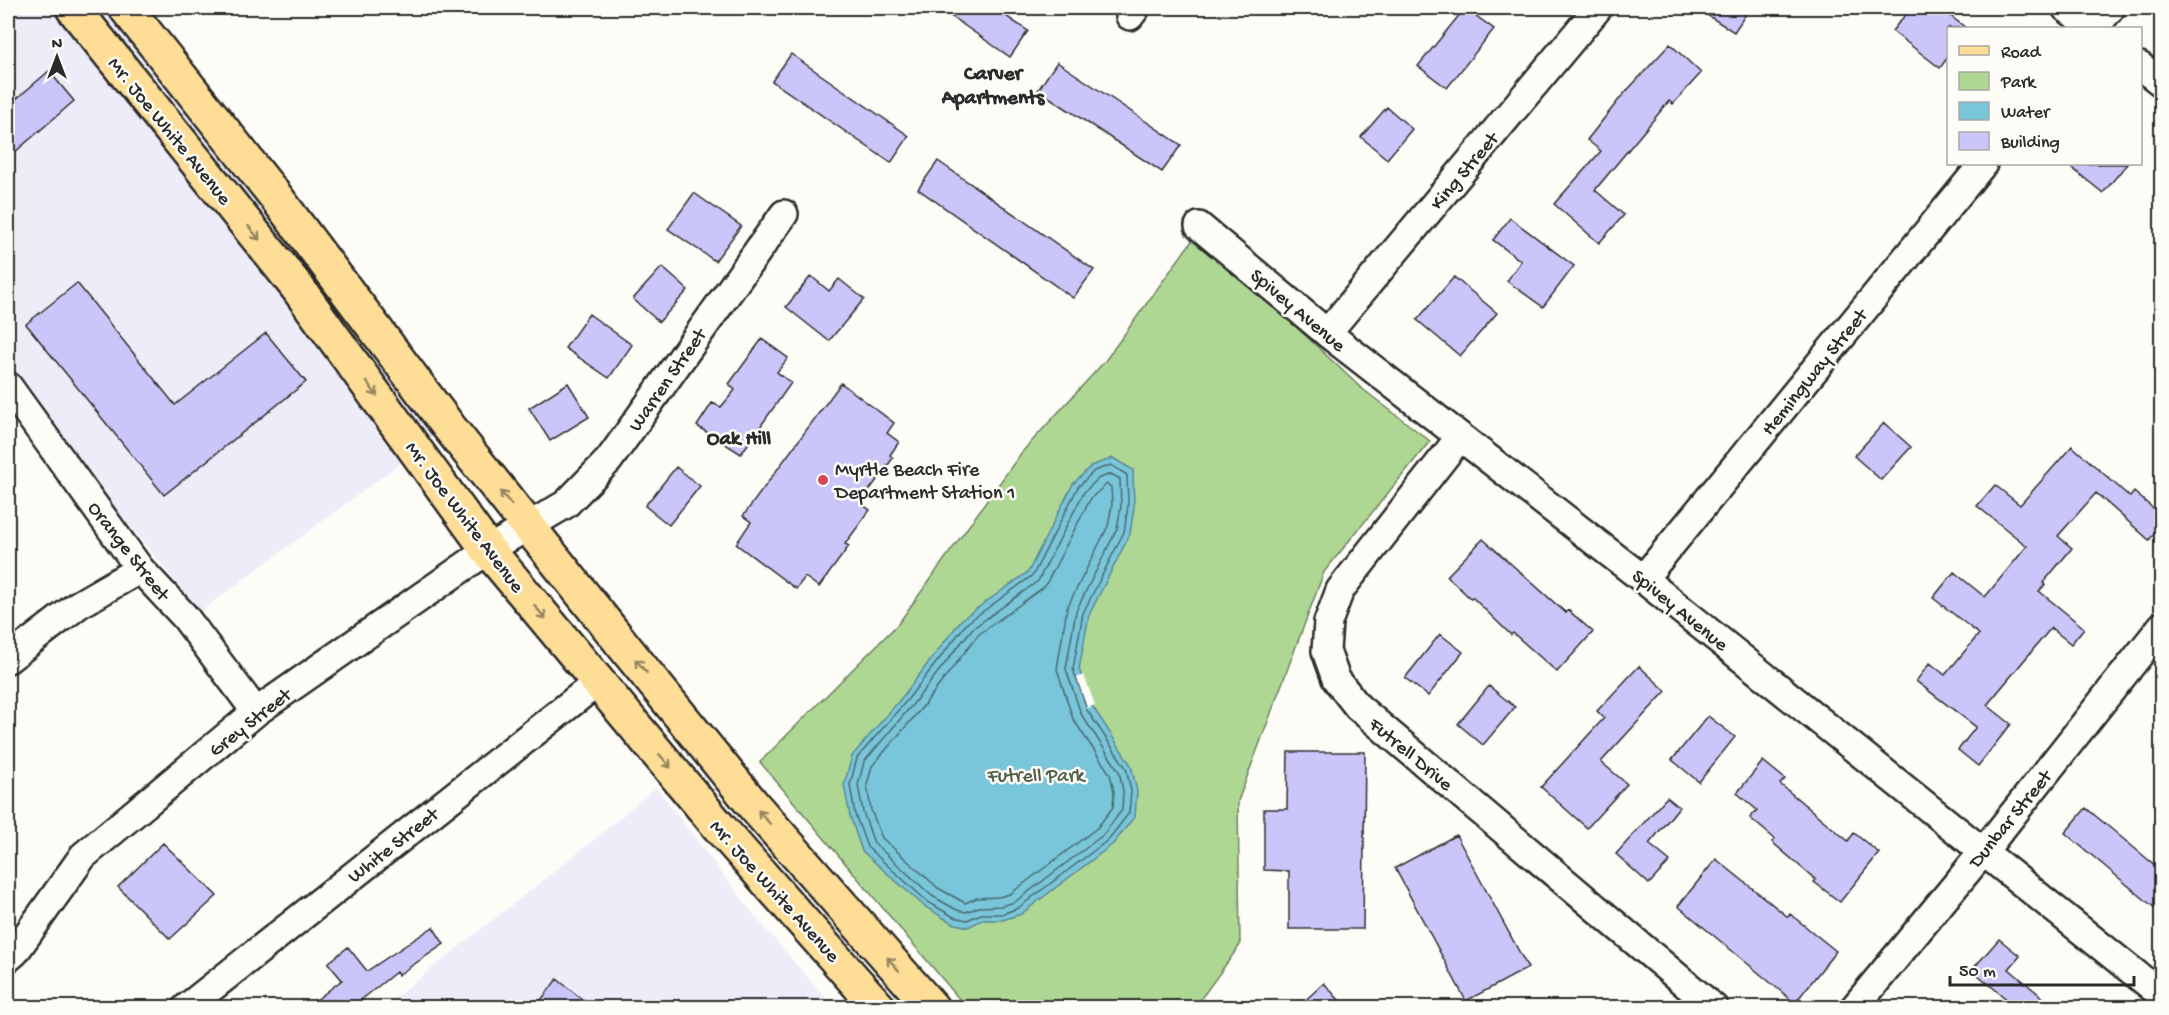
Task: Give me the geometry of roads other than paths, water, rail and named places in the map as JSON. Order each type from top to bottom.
[{"type":"main road","name":"Mr. Joe White Avenue","points":[[73,8],[297,287],[488,550],[720,828],[879,1008]]},
{"type":"main road","name":"Mr. Joe White Avenue","points":[[126,8],[276,197],[449,427],[754,806],[932,1008]]},
{"type":"street","name":"King Street","points":[[1327,333],[1598,8]]},
{"type":"street","points":[[2066,8],[2093,27]]},
{"type":"street","points":[[2095,27],[2111,8]]},
{"type":"street","points":[[2142,68],[2162,83]]},
{"type":"street","name":"Hemingway Street","points":[[1643,579],[1982,165]]},
{"type":"street","name":"Warren Street","points":[[529,526],[566,504],[609,460],[784,214]]},
{"type":"street","name":"Spivey Avenue","points":[[1199,226],[1327,333],[1643,579],[2162,995]]},
{"type":"street","name":"Orange Street","points":[[8,386],[141,568],[185,617],[256,712]]},
{"type":"street","name":"Futrell Drive","points":[[1460,437],[1340,590],[1328,622],[1326,651],[1336,679],[1358,707],[1714,1008]]},
{"type":"street","name":"Grey Street","points":[[8,958],[15,952],[83,856],[256,712],[488,550],[529,526]]},
{"type":"street","points":[[8,659],[78,605],[141,568]]},
{"type":"street","name":"Dunbar Street","points":[[1854,1008],[1983,852],[2162,626]]},
{"type":"street","name":"White Street","points":[[186,1008],[598,682]]},
{"type":"water","points":[[1113,458],[1133,470],[1134,507],[1130,534],[1089,615],[1079,669],[1093,707],[1131,765],[1137,791],[1135,816],[1113,844],[1021,914],[1003,920],[982,920],[968,927],[952,923],[924,906],[862,851],[850,816],[844,785],[852,756],[903,696],[962,619],[1028,572],[1073,484],[1091,466]]},
{"type":"place","name":"Myrtle Beach Fire Department Station 1","points":[[823,480]]},
{"type":"district","name":"Carver Apartments","points":[[993,84]]},
{"type":"district","name":"Oak Hill","points":[[739,437]]},
{"type":"park label","name":"Futrell Park","points":[[1036,774]]}]
